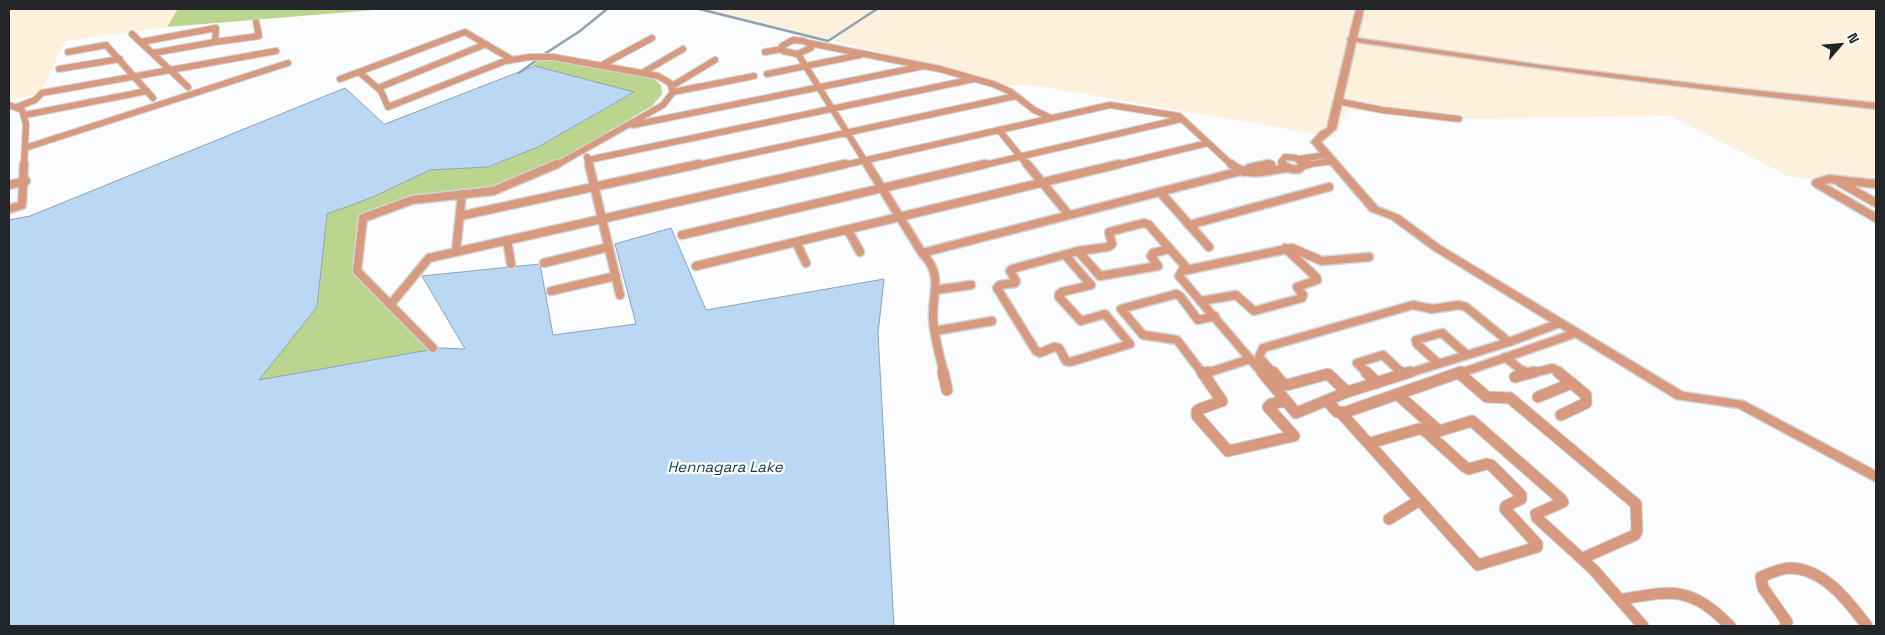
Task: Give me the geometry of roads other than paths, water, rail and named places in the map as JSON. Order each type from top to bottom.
[{"type":"street","points":[[1360,9],[1351,40],[1331,130],[1323,134],[1316,142],[1374,209],[1395,217],[1437,248],[1680,396],[1740,404],[1876,477]]},
{"type":"street","points":[[153,53],[259,36],[256,22]]},
{"type":"street","points":[[141,42],[216,28],[215,42]]},
{"type":"street","points":[[340,80],[465,32],[511,59]]},
{"type":"street","points":[[132,34],[188,87]]},
{"type":"street","points":[[602,66],[652,38]]},
{"type":"street","points":[[782,49],[782,46],[790,41],[801,40],[924,66],[999,86],[1034,110],[1051,118]]},
{"type":"street","points":[[1351,40],[1714,89],[1876,106]]},
{"type":"street","points":[[782,49],[786,53],[798,54],[809,50],[811,46],[809,43]]},
{"type":"street","points":[[378,88],[486,44]]},
{"type":"street","points":[[68,52],[106,45],[153,98]]},
{"type":"street","points":[[642,72],[684,49]]},
{"type":"street","points":[[765,52],[782,49]]},
{"type":"street","points":[[17,107],[35,100],[42,93],[276,51]]},
{"type":"street","points":[[798,54],[935,270],[933,320],[947,390]]},
{"type":"street","points":[[767,74],[865,54]]},
{"type":"street","points":[[359,72],[386,96],[388,107],[511,59],[552,57],[642,72],[663,78],[673,89]]},
{"type":"street","points":[[59,70],[120,59]]},
{"type":"street","points":[[433,348],[357,271],[363,218],[412,200],[504,188],[563,162],[663,105],[670,98],[673,89],[715,60]]},
{"type":"street","points":[[25,148],[288,63]]},
{"type":"street","points":[[625,126],[924,66]]},
{"type":"street","points":[[673,89],[754,76]]},
{"type":"street","points":[[588,160],[974,79]]},
{"type":"street","points":[[25,115],[147,91]]},
{"type":"street","points":[[460,216],[1016,96]]},
{"type":"street","points":[[1337,101],[1382,110],[1459,119]]},
{"type":"street","points":[[9,105],[17,107],[25,115],[25,181],[22,205],[9,210]]},
{"type":"street","points":[[390,305],[428,258],[1110,105],[1179,116],[1234,167],[1242,171],[1254,173],[1283,165],[1296,170],[1301,162]]},
{"type":"street","points":[[682,235],[1181,118]]},
{"type":"street","points":[[999,130],[1069,215]]},
{"type":"street","points":[[696,266],[1208,143]]},
{"type":"street","points":[[585,150],[620,295]]},
{"type":"street","points":[[1283,165],[1281,160],[1286,157],[1301,162],[1330,158]]},
{"type":"street","points":[[922,252],[1242,171]]},
{"type":"street","points":[[1833,180],[1876,203]]},
{"type":"street","points":[[1876,184],[1833,180],[1816,183],[1876,218]]},
{"type":"street","points":[[9,185],[25,181]]},
{"type":"street","points":[[1864,183],[1876,190]]},
{"type":"street","points":[[1189,225],[1329,187]]},
{"type":"street","points":[[1160,192],[1209,247]]},
{"type":"street","points":[[456,251],[462,194]]},
{"type":"street","points":[[1105,314],[1130,344],[1070,362],[1066,360],[1059,348],[1054,347],[1040,353],[1036,351],[997,288],[1000,285],[1015,283],[1016,281],[1010,271],[1012,269],[1078,251],[1108,246],[1112,244],[1109,232],[1112,230],[1144,223],[1149,225],[1185,266],[1179,276],[1296,413],[1347,392],[1512,341],[1560,323]]},
{"type":"street","points":[[848,230],[860,252]]},
{"type":"street","points":[[508,240],[511,264]]},
{"type":"street","points":[[796,242],[806,263]]},
{"type":"street","points":[[544,263],[609,247]]},
{"type":"street","points":[[1201,301],[1236,295],[1254,311],[1302,298],[1303,295],[1296,287],[1317,280],[1316,277],[1285,248]]},
{"type":"street","points":[[1182,271],[1285,248],[1299,250],[1314,259],[1322,261],[1369,257]]},
{"type":"street","points":[[1078,251],[1100,276],[1158,266],[1151,256],[1152,253],[1171,249]]},
{"type":"street","points":[[1065,255],[1091,285],[1059,294],[1059,297],[1081,321],[1176,294],[1198,320],[1215,316]]},
{"type":"street","points":[[551,291],[616,276]]},
{"type":"street","points":[[935,290],[971,285]]},
{"type":"street","points":[[1347,392],[1328,374],[1287,385],[1282,383],[1260,357],[1260,352],[1263,348],[1413,305],[1432,309],[1459,305],[1466,307],[1512,341],[1527,349]]},
{"type":"street","points":[[1121,309],[1143,335],[1177,340],[1203,374],[1222,401],[1200,408],[1197,411],[1197,416],[1228,451],[1234,452],[1294,436],[1268,407],[1270,404],[1286,400]]},
{"type":"street","points":[[935,331],[992,321]]},
{"type":"street","points":[[1438,363],[1417,344],[1416,340],[1442,333],[1466,354]]},
{"type":"street","points":[[1342,413],[1576,333]]},
{"type":"street","points":[[1377,383],[1357,363],[1383,355],[1403,374]]},
{"type":"street","points":[[1505,357],[1526,374]]},
{"type":"street","points":[[1203,374],[1250,359]]},
{"type":"street","points":[[1425,367],[1440,379]]},
{"type":"street","points":[[1514,377],[1553,368],[1586,395],[1586,402],[1561,415]]},
{"type":"street","points":[[1459,373],[1487,397],[1503,396],[1510,398],[1636,504],[1637,531],[1635,534],[1583,558]]},
{"type":"street","points":[[1538,397],[1572,383]]},
{"type":"street","points":[[1397,394],[1439,431],[1472,422],[1561,499],[1563,502],[1536,516],[1583,558],[1623,599],[1643,626]]},
{"type":"street","points":[[1327,401],[1332,409],[1342,413],[1370,443],[1478,566],[1537,547],[1537,544],[1505,509],[1506,506],[1521,499],[1520,495],[1491,465],[1486,464],[1469,469],[1424,430],[1419,429],[1370,443]]},
{"type":"street","points":[[1389,519],[1420,500]]},
{"type":"street","points":[[1785,626],[1787,622],[1763,588],[1761,577],[1780,570],[1793,568],[1814,574],[1847,599],[1867,626]]},
{"type":"street","points":[[1623,599],[1658,592],[1695,598],[1709,606],[1730,626]]},
{"type":"water","name":"Hennagara Lake","points":[[535,66],[634,92],[538,147],[488,167],[430,170],[373,197],[327,214],[317,307],[259,380],[440,348],[465,349],[422,276],[540,264],[553,335],[636,324],[615,244],[671,228],[706,310],[884,279],[878,333],[894,626],[9,626],[9,220],[30,216],[345,88],[384,124]]},
{"type":"waterway","points":[[543,55],[580,31],[607,9]]},
{"type":"waterway","points":[[699,9],[828,41],[877,9]]},
{"type":"waterway","points":[[519,73],[538,59]]}]
